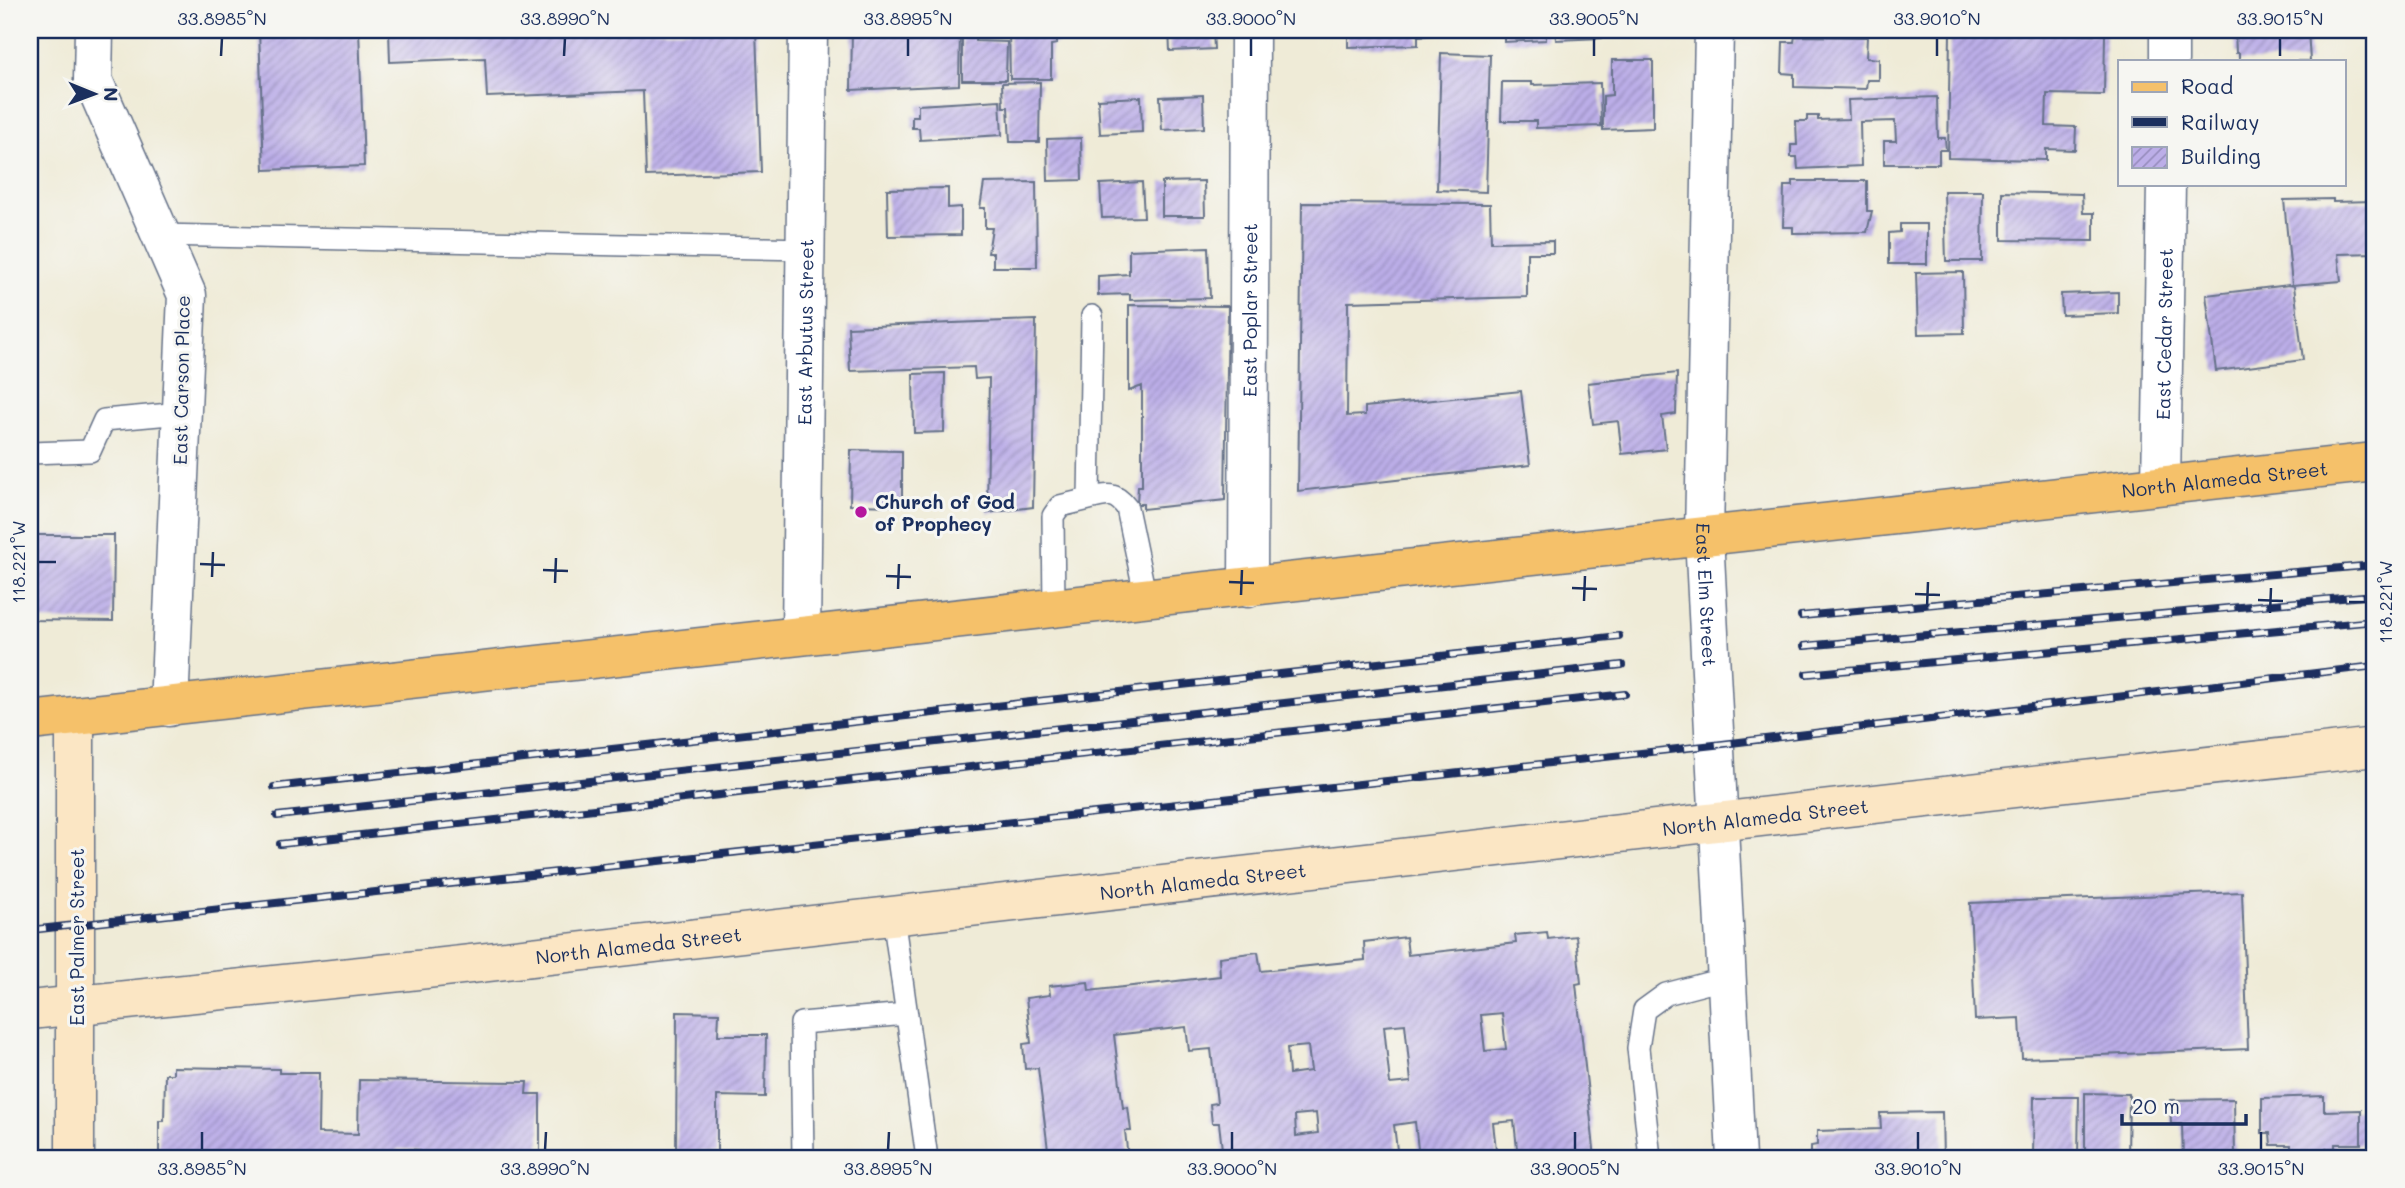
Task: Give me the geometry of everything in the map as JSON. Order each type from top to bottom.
[{"type":"main road","name":"North Alameda Street","points":[[30,722],[2375,462]]},
{"type":"street","name":"East Carson Place","points":[[94,30],[93,80],[187,295],[169,708]]},
{"type":"street","name":"East Arbutus Street","points":[[801,635],[808,30]]},
{"type":"street","name":"East Poplar Street","points":[[1248,588],[1250,30]]},
{"type":"street","name":"East Elm Street","points":[[1714,30],[1703,536],[1736,1158]]},
{"type":"street","points":[[2169,30],[2169,60]]},
{"type":"street","name":"East Cedar Street","points":[[2161,484],[2166,186]]},
{"type":"street","name":"East Palmer Street","points":[[75,717],[75,1158]]},
{"type":"street","name":"North Alameda Street","points":[[30,1010],[892,916],[2375,747]]},
{"type":"lane","points":[[160,235],[806,249]]},
{"type":"lane","points":[[1089,499],[1092,316]]},
{"type":"lane","points":[[30,453],[90,451],[104,420],[181,413]]},
{"type":"lane","points":[[1054,609],[1053,516],[1060,506],[1110,493],[1119,497],[1127,508],[1146,599]]},
{"type":"lane","points":[[892,916],[927,1158]]},
{"type":"lane","points":[[1650,1158],[1638,1048],[1644,1010],[1666,994],[1727,978]]},
{"type":"lane","points":[[803,1158],[801,1023],[907,1014]]},
{"type":"building","points":[[259,30],[359,30],[364,166],[264,170]]},
{"type":"building","points":[[389,30],[756,30],[761,172],[646,176],[643,91],[487,97],[485,58],[390,62]]},
{"type":"building","points":[[852,30],[960,30],[959,85],[851,90]]},
{"type":"building","points":[[1009,30],[1057,30],[1057,44],[1051,45],[1051,79],[1010,79]]},
{"type":"building","points":[[1169,30],[1213,30],[1214,49],[1170,51]]},
{"type":"building","points":[[1348,30],[1431,30],[1432,35],[1418,36],[1418,45],[1348,47]]},
{"type":"building","points":[[1504,30],[1546,30],[1546,40],[1504,42]]},
{"type":"building","points":[[1555,30],[1602,30],[1602,38],[1556,40]]},
{"type":"building","points":[[1609,30],[1665,30],[1666,35],[1609,37]]},
{"type":"building","points":[[1977,30],[1986,30],[1985,33],[2044,34],[2044,30],[2065,30],[2065,34],[2105,34],[2104,95],[2047,94],[2046,126],[2076,127],[2075,150],[2046,149],[2046,160],[1948,158],[1950,33],[1977,33]]},
{"type":"building","points":[[2235,30],[2308,30],[2310,60],[2239,60],[2239,53],[2236,53]]},
{"type":"building","points":[[962,33],[975,34],[975,41],[1007,42],[1006,80],[962,80]]},
{"type":"building","points":[[1795,36],[1867,37],[1866,58],[1879,59],[1879,80],[1867,80],[1866,89],[1794,87],[1794,74],[1782,73],[1783,42],[1794,42]]},
{"type":"building","points":[[1441,53],[1490,55],[1486,192],[1437,190]]},
{"type":"building","points":[[1612,60],[1653,60],[1653,128],[1603,130],[1603,96],[1612,95]]},
{"type":"building","points":[[1040,82],[1039,142],[1010,142],[1008,107],[1003,107],[1002,83]]},
{"type":"building","points":[[1502,82],[1532,82],[1532,85],[1600,83],[1601,126],[1536,128],[1536,121],[1501,121]]},
{"type":"building","points":[[1203,95],[1204,128],[1162,130],[1160,97]]},
{"type":"building","points":[[1141,97],[1142,132],[1100,134],[1098,99]]},
{"type":"building","points":[[1937,97],[1938,138],[1945,138],[1946,150],[1939,150],[1939,164],[1884,164],[1884,141],[1896,141],[1895,121],[1860,122],[1861,166],[1798,169],[1797,157],[1791,157],[1791,145],[1797,145],[1796,121],[1807,121],[1807,116],[1818,116],[1818,120],[1849,119],[1848,100]]},
{"type":"building","points":[[1000,100],[1002,135],[920,140],[919,128],[912,128],[912,116],[918,116],[918,105]]},
{"type":"building","points":[[1081,138],[1082,180],[1048,181],[1047,139]]},
{"type":"building","points":[[1204,181],[1205,216],[1162,216],[1162,182]]},
{"type":"building","points":[[1793,181],[1867,181],[1867,211],[1872,211],[1867,232],[1793,233],[1793,227],[1783,227],[1784,186],[1793,186]]},
{"type":"building","points":[[1036,182],[1037,267],[993,267],[993,253],[988,253],[992,228],[985,228],[985,208],[980,208],[984,183]]},
{"type":"building","points":[[1142,182],[1144,217],[1102,218],[1100,184]]},
{"type":"building","points":[[948,188],[948,208],[961,207],[961,235],[888,236],[887,189]]},
{"type":"building","points":[[1944,191],[1983,191],[1982,261],[1946,261]]},
{"type":"building","points":[[2002,192],[2082,194],[2083,213],[2094,213],[2094,241],[2002,240]]},
{"type":"building","points":[[2333,199],[2333,202],[2375,201],[2375,253],[2338,254],[2341,281],[2292,285],[2284,200]]},
{"type":"building","points":[[1302,203],[1490,204],[1491,242],[1553,241],[1553,253],[1527,253],[1527,297],[1348,302],[1347,416],[1365,415],[1365,407],[1521,391],[1530,465],[1298,491]]},
{"type":"building","points":[[1900,224],[1927,224],[1927,264],[1889,264],[1889,233],[1900,232]]},
{"type":"building","points":[[1208,247],[1210,298],[1130,300],[1130,294],[1098,295],[1098,276],[1129,274],[1129,250]]},
{"type":"building","points":[[1963,272],[1964,333],[1918,334],[1916,273]]},
{"type":"building","points":[[2294,286],[2303,360],[2216,371],[2206,295]]},
{"type":"building","points":[[2118,292],[2118,313],[2062,315],[2061,294]]},
{"type":"building","points":[[1129,305],[1228,306],[1225,500],[1143,509],[1143,504],[1137,504],[1138,486],[1142,486],[1142,386],[1129,391]]},
{"type":"building","points":[[1036,320],[1033,507],[987,513],[989,378],[975,379],[974,367],[850,371],[848,327]]},
{"type":"building","points":[[945,373],[944,432],[914,433],[913,374]]},
{"type":"building","points":[[1677,373],[1676,414],[1662,416],[1666,449],[1622,454],[1618,421],[1593,424],[1588,383]]},
{"type":"building","points":[[851,450],[902,451],[902,506],[850,505]]},
{"type":"building","points":[[30,512],[33,512],[34,535],[114,535],[113,621],[30,620]]},
{"type":"building","points":[[2242,892],[2248,1049],[2022,1058],[2020,1018],[1975,1020],[1970,903]]},
{"type":"building","points":[[1547,932],[1548,939],[1576,936],[1581,983],[1576,984],[1595,1158],[1518,1158],[1514,1121],[1493,1123],[1497,1158],[1419,1158],[1415,1122],[1394,1125],[1398,1158],[1223,1158],[1219,1123],[1212,1123],[1210,1104],[1217,1103],[1211,1049],[1189,1051],[1186,1027],[1114,1035],[1123,1108],[1128,1107],[1131,1131],[1125,1131],[1128,1158],[1049,1158],[1038,1068],[1025,1069],[1023,1044],[1031,1043],[1026,998],[1050,995],[1049,986],[1088,982],[1089,991],[1220,976],[1219,957],[1258,952],[1261,971],[1365,960],[1364,942],[1406,937],[1408,955],[1516,943],[1515,935]],"holes":[[[1502,1013],[1506,1049],[1485,1051],[1481,1015]],[[1405,1024],[1411,1082],[1390,1084],[1384,1026]],[[1308,1046],[1311,1071],[1289,1074],[1287,1048]],[[1316,1113],[1318,1133],[1296,1136],[1295,1115]]]},
{"type":"building","points":[[677,1012],[719,1013],[718,1035],[766,1035],[765,1097],[717,1096],[717,1152],[676,1151]]},
{"type":"building","points":[[173,1067],[279,1069],[279,1073],[319,1073],[318,1133],[358,1134],[359,1080],[527,1082],[526,1094],[540,1094],[540,1158],[419,1158],[419,1150],[398,1149],[392,1158],[159,1158],[159,1121],[164,1121],[165,1074],[173,1074]]},
{"type":"building","points":[[2085,1093],[2129,1094],[2128,1158],[2085,1158]]},
{"type":"building","points":[[2324,1096],[2324,1111],[2361,1110],[2361,1144],[2335,1144],[2335,1148],[2326,1149],[2325,1158],[2291,1158],[2291,1145],[2271,1145],[2270,1133],[2262,1133],[2262,1098]]},
{"type":"building","points":[[2034,1097],[2079,1097],[2078,1158],[2033,1158]]},
{"type":"building","points":[[2234,1099],[2235,1158],[2183,1158],[2182,1124],[2171,1124],[2170,1100]]},
{"type":"building","points":[[1942,1112],[1943,1158],[1811,1158],[1811,1146],[1817,1145],[1817,1131],[1881,1129],[1880,1113]]},
{"type":"railway","points":[[1801,616],[2375,565]]},
{"type":"railway","points":[[1804,646],[2375,595]]},
{"type":"railway","points":[[1806,674],[2375,621]]},
{"type":"railway","points":[[274,787],[1619,636]]},
{"type":"railway","points":[[277,816],[1622,665]]},
{"type":"railway","points":[[30,930],[1714,745],[2375,666]]},
{"type":"railway","points":[[280,844],[1625,694]]},
{"type":"place","name":"Church of God of Prophecy","points":[[861,512]]}]
